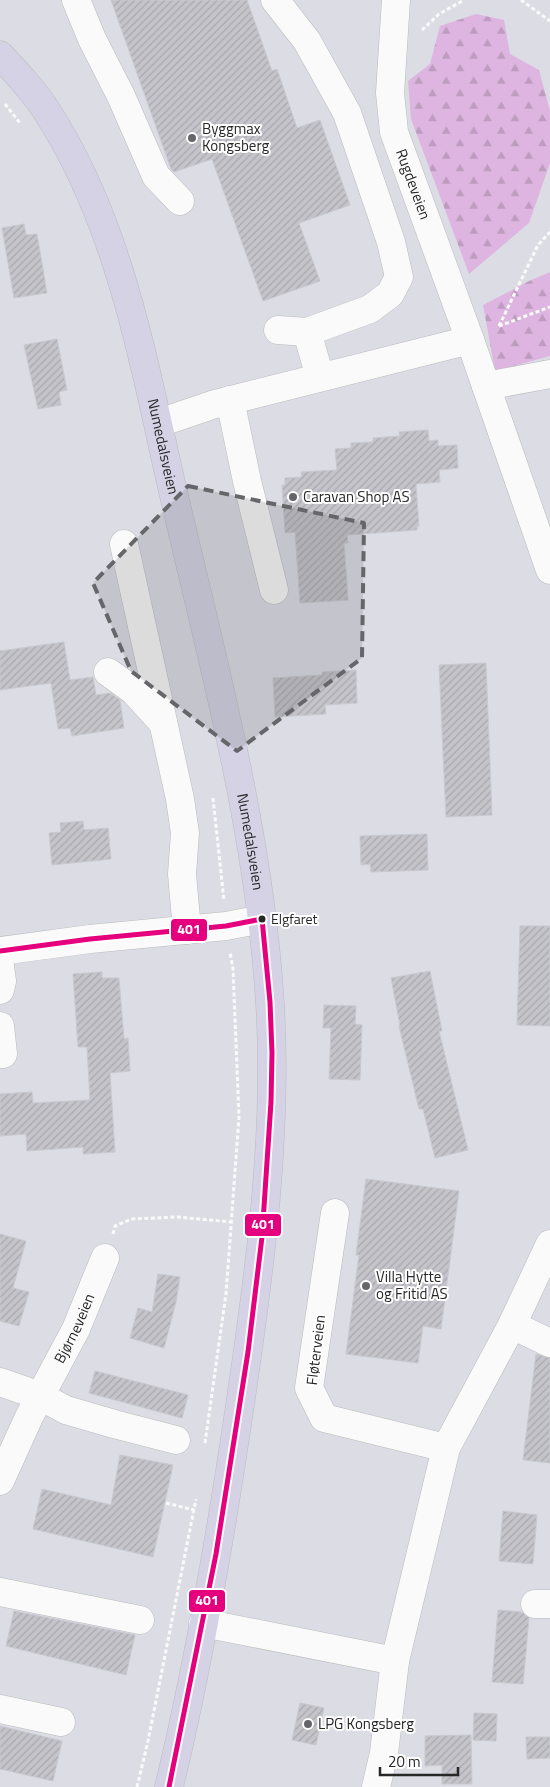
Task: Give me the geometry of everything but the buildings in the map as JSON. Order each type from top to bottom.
[{"type":"main road","name":"Numedalsveien","points":[[0,55],[22,79],[44,108],[68,147],[89,190],[106,232],[120,275],[159,423],[229,730],[254,863],[262,919],[270,1002],[272,1054],[266,1193],[246,1362],[218,1545],[169,1787]]},
{"type":"street","points":[[76,0],[92,39],[121,96],[156,176],[180,201]]},
{"type":"street","points":[[275,0],[306,41],[347,113],[391,242],[399,277],[390,294],[370,309],[307,332],[278,330]]},
{"type":"street","name":"Rugdeveien","points":[[395,10],[390,93],[394,132],[470,340],[550,570]]},
{"type":"street","points":[[307,332],[320,377]]},
{"type":"street","points":[[159,423],[230,400],[470,340]]},
{"type":"street","points":[[486,386],[550,374]]},
{"type":"street","points":[[230,400],[247,482],[274,590]]},
{"type":"street","points":[[124,544],[180,799],[184,833],[182,874],[187,930]]},
{"type":"street","points":[[108,672],[134,691],[164,724]]},
{"type":"street","points":[[0,951],[90,939],[226,926],[262,919]]},
{"type":"street","points":[[0,966],[2,981],[0,990]]},
{"type":"street","points":[[0,1026],[3,1054]]},
{"type":"street","name":"Fløterveien","points":[[335,1213],[309,1388],[324,1418],[446,1448]]},
{"type":"street","points":[[376,1787],[384,1753],[394,1661],[446,1448],[512,1325],[550,1244]]},
{"type":"street","name":"Bjørneveien","points":[[0,1481],[28,1417],[76,1329],[105,1258]]},
{"type":"street","points":[[512,1325],[550,1343]]},
{"type":"street","points":[[0,1382],[40,1396],[66,1410],[176,1440]]},
{"type":"street","points":[[0,1592],[140,1620]]},
{"type":"street","points":[[203,1623],[394,1661]]},
{"type":"street","points":[[0,1709],[61,1722]]},
{"type":"path","points":[[393,59],[439,14],[464,0]]},
{"type":"path","points":[[523,0],[550,21]]},
{"type":"path","points":[[499,326],[538,245],[550,232]]},
{"type":"path","points":[[470,340],[499,326],[550,307]]},
{"type":"path","points":[[105,1258],[115,1226],[132,1219],[177,1217],[232,1222]]},
{"type":"path","points":[[166,1503],[194,1510]]},
{"type":"highlighted area","points":[[188,486],[364,523],[362,658],[237,751],[131,671],[93,583]]},
{"type":"green space","points":[[476,14],[504,20],[510,54],[539,70],[550,111],[550,163],[529,223],[469,274],[411,119],[408,81],[430,64],[440,26]]},
{"type":"green space","points":[[550,272],[550,356],[495,371],[483,305]]},
{"type":"transit line","name":"401","points":[[0,951],[90,939],[226,926],[262,919],[270,1002],[272,1053],[271,1102],[262,1237],[248,1352],[216,1554],[169,1787]]},
{"type":"place","name":"Byggmax Kongsberg","points":[[192,138]]},
{"type":"place","name":"Caravan Shop AS","points":[[293,497]]},
{"type":"place","name":"Elgfaret","points":[[262,919]]},
{"type":"place","name":"Villa Hytte og Fritid AS","points":[[366,1286]]},
{"type":"place","name":"LPG Kongsberg","points":[[308,1724]]}]
